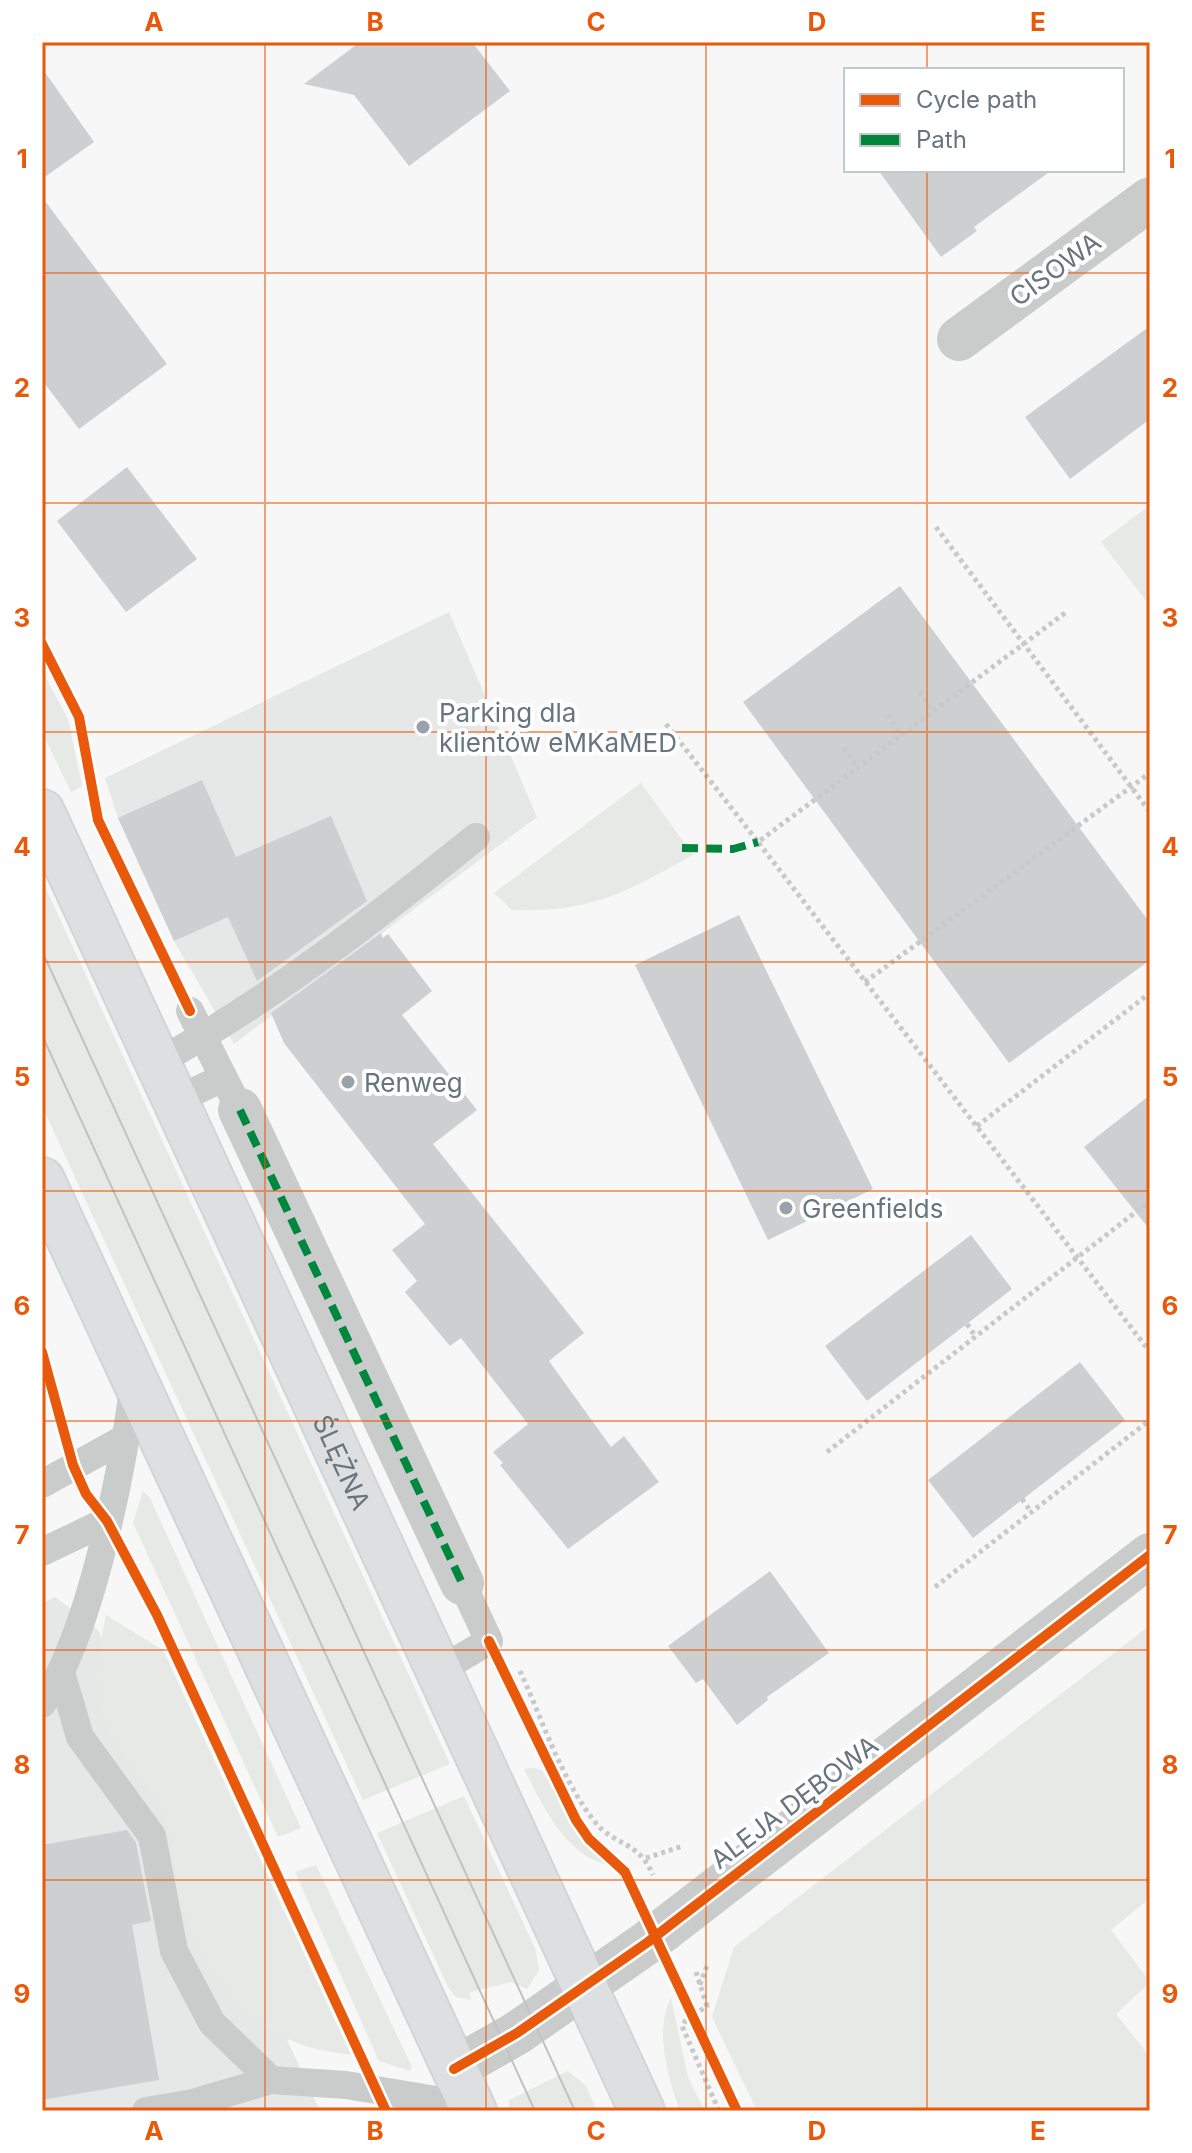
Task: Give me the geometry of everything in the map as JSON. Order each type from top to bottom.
[{"type":"main road","name":"ŚLĘŻNA","points":[[42,812],[642,2111]]},
{"type":"main road","points":[[42,1180],[467,2096]]},
{"type":"street","name":"CISOWA","points":[[959,339],[1150,199]]},
{"type":"street","points":[[231,1094],[462,1583]]},
{"type":"street","name":"ALEJA DĘBOWA","points":[[467,2096],[517,2033],[654,1937],[1150,1555]]},
{"type":"lane","points":[[158,1062],[196,1024],[400,899],[476,837]]},
{"type":"lane","points":[[176,1100],[231,1094],[196,1024]]},
{"type":"lane","points":[[42,1704],[62,1676],[107,1521],[127,1437],[135,1380]]},
{"type":"lane","points":[[42,1484],[127,1437]]},
{"type":"lane","points":[[42,1552],[107,1521]]},
{"type":"lane","points":[[440,1670],[489,1641],[462,1583]]},
{"type":"lane","points":[[62,1676],[80,1737],[152,1836],[174,1951],[212,2023],[271,2080]]},
{"type":"lane","points":[[226,2111],[271,2080]]},
{"type":"lane","points":[[146,2111],[193,2103],[271,2080],[467,2096]]},
{"type":"path","points":[[936,527],[1150,812]]},
{"type":"path","points":[[758,842],[1065,613]]},
{"type":"path","points":[[919,692],[933,711]]},
{"type":"path","points":[[888,715],[901,735]]},
{"type":"path","points":[[666,724],[1150,1352]]},
{"type":"path","points":[[844,748],[858,768]]},
{"type":"path","points":[[865,982],[1150,773]]},
{"type":"path","points":[[977,1126],[1150,993]]},
{"type":"path","points":[[827,1452],[1150,1201]]},
{"type":"path","points":[[967,1324],[975,1336]]},
{"type":"path","points":[[935,1587],[1150,1420]]},
{"type":"path","points":[[1022,1499],[1031,1512]]},
{"type":"path","points":[[489,1641],[512,1652],[572,1786],[597,1825],[646,1858],[652,1873]]},
{"type":"path","points":[[551,1739],[539,1738],[569,1807]]},
{"type":"path","points":[[654,1937],[698,2028]]},
{"type":"path","points":[[691,1959],[707,2006],[697,2013]]},
{"type":"path","points":[[686,2020],[682,2026],[686,2039],[719,2111]]},
{"type":"shaded area","points":[[1150,505],[1150,606],[1101,542]]},
{"type":"shaded area","points":[[449,612],[537,817],[234,1044],[174,941],[118,818],[105,778]]},
{"type":"shaded area","points":[[42,671],[68,719],[82,786],[71,792],[42,732]]},
{"type":"shaded area","points":[[641,783],[693,855],[648,880],[586,904],[512,910],[494,893]]},
{"type":"shaded area","points":[[42,880],[450,1764],[363,1800],[42,1106]]},
{"type":"shaded area","points":[[143,1491],[150,1498],[301,1828],[278,1837],[133,1523]]},
{"type":"shaded area","points":[[55,1597],[98,1630],[320,2111],[42,2111],[42,1604]]},
{"type":"shaded area","points":[[106,1615],[163,1650],[351,2055],[306,2046],[273,2031],[238,2002],[208,1964],[188,1923],[172,1842],[161,1808],[114,1739],[100,1705],[97,1673]]},
{"type":"shaded area","points":[[1149,1626],[1150,1898],[1111,1930],[1150,1982],[1116,2014],[1150,2057],[1150,2111],[757,2111],[712,2017],[734,1947]]},
{"type":"shaded area","points":[[524,1769],[542,1770],[584,1844],[609,1865],[580,1852],[557,1827]]},
{"type":"shaded area","points":[[464,1796],[535,1948],[539,1970],[527,1989],[511,1982],[470,1992],[471,2000],[456,1997],[448,1987],[377,1833]]},
{"type":"shaded area","points":[[316,1865],[412,2067],[410,2071],[379,2061],[295,1872]]},
{"type":"shaded area","points":[[671,1998],[688,2077],[705,2111],[680,2111],[671,2084],[663,2040],[666,2011]]},
{"type":"shaded area","points":[[568,2071],[586,2086],[597,2111],[509,2111],[509,2100]]},
{"type":"building","points":[[360,42],[472,42],[510,91],[409,166],[354,95],[304,84]]},
{"type":"building","points":[[42,68],[94,142],[42,179]]},
{"type":"building","points":[[879,172],[1049,172],[974,227],[977,231],[941,257]]},
{"type":"building","points":[[42,197],[167,364],[79,429],[42,380]]},
{"type":"building","points":[[1150,326],[1150,419],[1070,479],[1025,417]]},
{"type":"building","points":[[127,467],[197,559],[126,612],[57,521]]},
{"type":"building","points":[[900,586],[1150,923],[1150,960],[1009,1063],[743,702]]},
{"type":"building","points":[[202,780],[236,857],[331,816],[367,901],[257,981],[228,917],[174,941],[118,818]]},
{"type":"building","points":[[739,915],[873,1189],[768,1240],[635,965]]},
{"type":"building","points":[[381,933],[383,938],[388,934],[432,991],[402,1015],[477,1110],[433,1144],[584,1333],[549,1361],[611,1447],[624,1436],[659,1482],[568,1549],[500,1465],[503,1463],[493,1452],[528,1424],[461,1338],[450,1346],[405,1292],[417,1281],[392,1250],[425,1224],[284,1043],[271,1013]]},
{"type":"building","points":[[1150,1095],[1150,1230],[1084,1147]]},
{"type":"building","points":[[971,1235],[1012,1289],[867,1401],[825,1346]]},
{"type":"building","points":[[1080,1362],[1125,1420],[973,1538],[928,1480]]},
{"type":"building","points":[[770,1571],[829,1653],[767,1697],[768,1700],[737,1725],[703,1679],[696,1683],[668,1646]]},
{"type":"building","points":[[127,1830],[136,1843],[151,1921],[132,1925],[159,2080],[42,2100],[42,1845]]},
{"type":"tram line","points":[[42,951],[575,2111]]},
{"type":"tram line","points":[[42,1035],[535,2111]]},
{"type":"marked path","points":[[682,848],[733,849],[758,842]]},
{"type":"marked path","points":[[240,1110],[462,1583]]},
{"type":"cycle path","points":[[42,644],[79,717],[98,820],[190,1011]]},
{"type":"cycle path","points":[[42,1352],[73,1465],[86,1494],[107,1521],[157,1615],[386,2111]]},
{"type":"cycle path","points":[[454,2069],[517,2033],[648,1942],[1150,1555]]},
{"type":"cycle path","points":[[489,1641],[576,1820],[589,1839],[625,1872],[737,2111]]},
{"type":"place","name":"Parking dla klientów eMKaMED","points":[[423,727]]},
{"type":"place","name":"Renweg","points":[[348,1082]]},
{"type":"place","name":"Greenfields","points":[[786,1208]]}]
